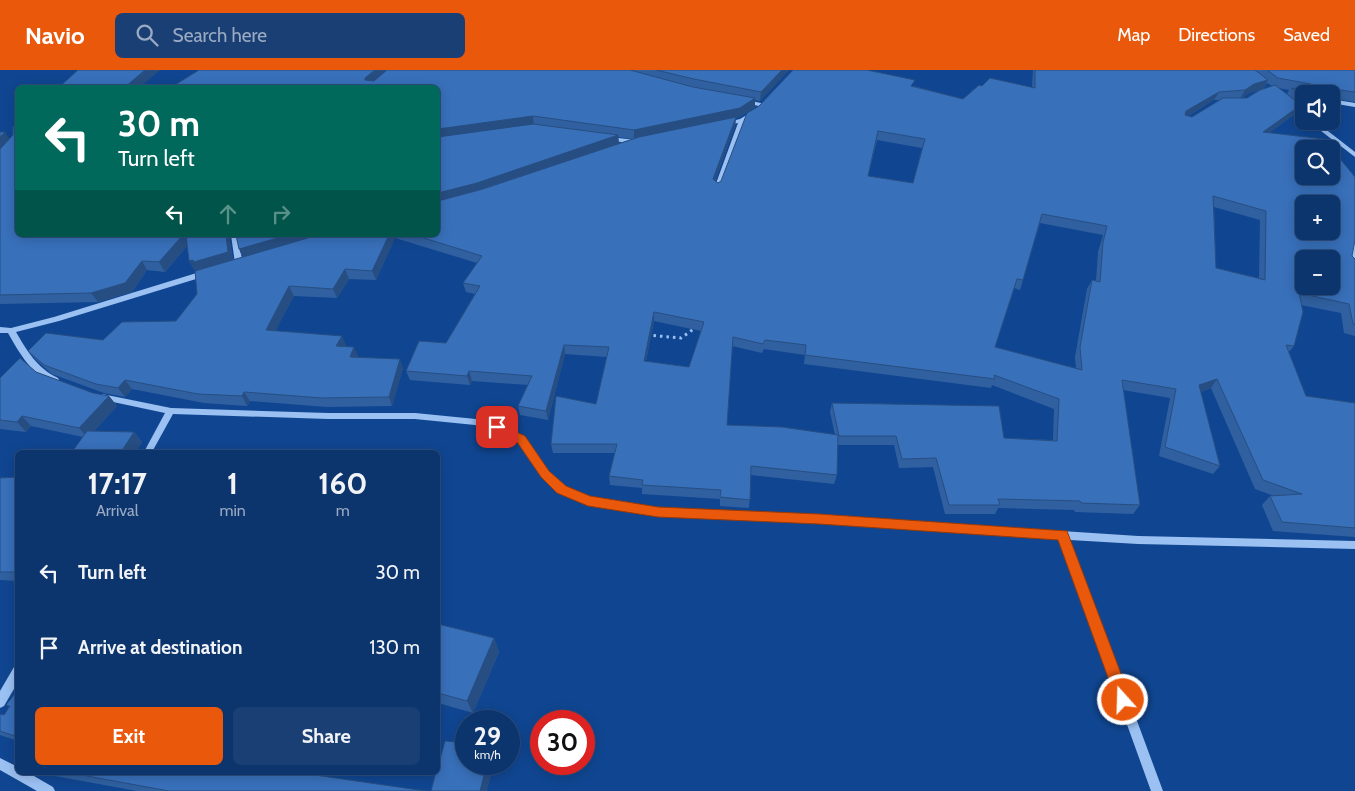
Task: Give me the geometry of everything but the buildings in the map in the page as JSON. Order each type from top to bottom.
[{"type":"street","points":[[737,100],[764,103]]},
{"type":"street","points":[[1284,100],[1295,109]]},
{"type":"street","points":[[1340,102],[1355,105]]},
{"type":"street","points":[[712,127],[742,120],[755,113],[764,103]]},
{"type":"street","points":[[718,189],[742,120]]},
{"type":"street","points":[[1323,130],[1355,155]]},
{"type":"street","points":[[600,138],[637,142]]},
{"type":"street","points":[[615,149],[646,140]]},
{"type":"street","points":[[1350,266],[1354,251],[1355,235]]},
{"type":"street","points":[[230,266],[242,262],[235,237]]},
{"type":"street","points":[[0,330],[11,331],[213,271]]},
{"type":"street","points":[[11,331],[26,358],[48,378],[66,384]]},
{"type":"street","points":[[93,394],[171,411],[328,416],[415,416],[486,423],[508,431],[521,439],[545,474],[561,489],[588,500],[658,512],[819,519],[1138,540],[1355,544]]},
{"type":"street","points":[[149,450],[171,411]]},
{"type":"street","points":[[1063,535],[1157,791]]},
{"type":"street","points":[[0,702],[15,676]]},
{"type":"street","points":[[0,764],[15,772]]},
{"type":"street","points":[[20,775],[49,791]]},
{"type":"path","points":[[646,335],[681,338],[694,329],[698,322]]},
{"type":"route","points":[[497,427],[521,439],[545,474],[561,489],[588,500],[658,512],[819,519],[1063,535],[1123,700]]}]
